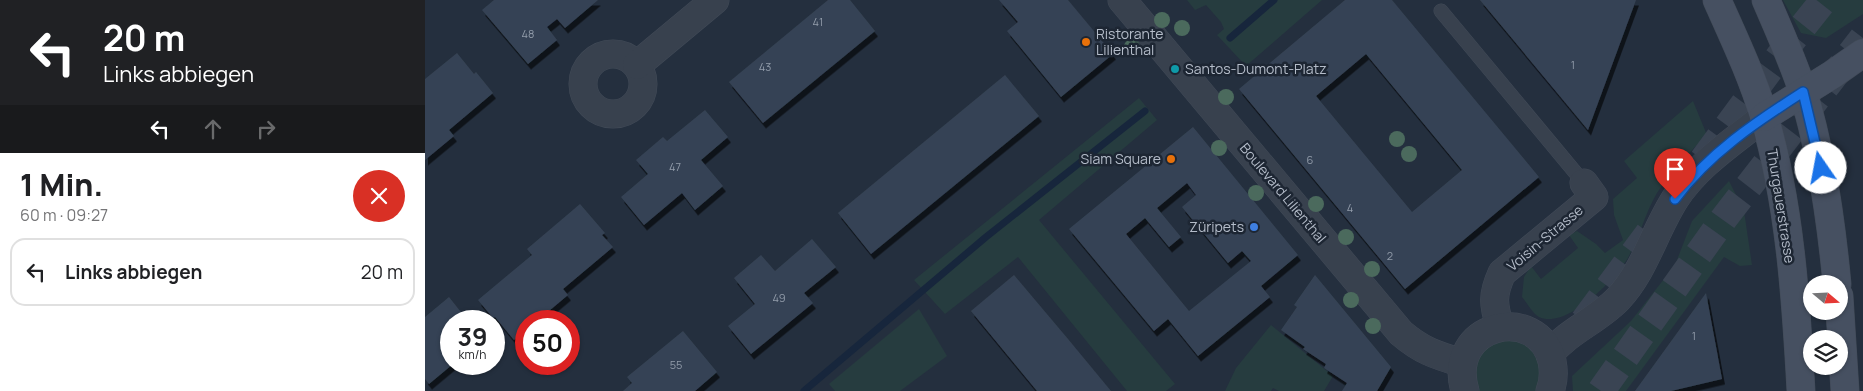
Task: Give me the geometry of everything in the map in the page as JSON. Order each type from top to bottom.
[{"type":"main road","name":"Thurgauerstrasse","points":[[1717,0],[1745,62],[1764,117],[1779,178],[1793,284],[1801,391]]},
{"type":"main road","points":[[1766,0],[1803,92],[1812,124],[1823,180],[1836,275]]},
{"type":"main road","points":[[1764,117],[1863,53]]},
{"type":"main road","points":[[1841,320],[1845,391]]},
{"type":"street","points":[[637,65],[715,0]]},
{"type":"street","name":"Boulevard Lilienthal","points":[[1122,0],[1401,332],[1419,348],[1431,354],[1462,363]]},
{"type":"street","points":[[1550,354],[1559,343],[1594,319],[1617,299],[1632,282],[1645,261],[1664,218],[1685,185],[1712,158],[1764,117]]},
{"type":"street","name":"Voisin-Strasse","points":[[1500,327],[1493,305],[1495,288],[1502,273],[1594,197],[1584,183]]},
{"type":"street","points":[[1465,391],[1461,377],[1462,363],[1469,346],[1483,334],[1500,327],[1515,327],[1529,332],[1542,341],[1550,354],[1554,369],[1553,385],[1550,391]]},
{"type":"lane","points":[[1441,11],[1584,183]]},
{"type":"green space","points":[[1187,0],[1322,0],[1246,66],[1217,35],[1224,29],[1221,22],[1206,5],[1195,10]]},
{"type":"green space","points":[[1783,0],[1863,0],[1863,14],[1826,38],[1801,33]]},
{"type":"green space","points":[[1139,98],[1157,120],[1039,220],[1175,384],[1166,391],[1127,391],[1018,257],[945,314],[914,280]]},
{"type":"green space","points":[[1693,101],[1707,135],[1662,185],[1649,208],[1633,248],[1623,265],[1603,288],[1577,309],[1563,316],[1550,319],[1537,316],[1522,297],[1524,277],[1531,266],[1541,279],[1578,248],[1569,235],[1577,231],[1596,244],[1605,253],[1623,240],[1614,215],[1613,199],[1637,178],[1624,161]]},
{"type":"green space","points":[[1729,181],[1744,211],[1752,265],[1740,266],[1724,257],[1626,391],[1573,391],[1572,376],[1631,321],[1675,265],[1692,221]]},
{"type":"green space","points":[[919,309],[947,356],[900,391],[835,391],[829,384]]},
{"type":"green space","points":[[1271,325],[1333,376],[1324,391],[1279,391],[1273,388],[1271,391],[1225,391],[1236,368]]},
{"type":"green space","points":[[1515,338],[1531,349],[1539,360],[1540,372],[1537,391],[1478,391],[1473,379],[1477,356],[1494,341]]},
{"type":"building","points":[[494,0],[598,0],[565,28],[557,19],[547,27],[557,40],[528,64],[482,10]]},
{"type":"building","points":[[828,0],[850,0],[875,31],[763,123],[729,82]]},
{"type":"building","points":[[999,0],[1068,0],[1113,54],[1061,97],[1007,31],[1018,22]]},
{"type":"building","points":[[1345,0],[1392,0],[1539,177],[1405,289],[1239,89]],"holes":[[[1366,54],[1462,170],[1412,212],[1316,96]]]},
{"type":"building","points":[[1480,0],[1636,0],[1588,130]]},
{"type":"building","points":[[457,53],[493,93],[449,130],[454,136],[425,160],[425,79]]},
{"type":"building","points":[[1005,75],[1039,116],[871,254],[838,213]]},
{"type":"building","points":[[705,110],[728,137],[701,160],[723,186],[695,210],[682,193],[644,225],[621,197],[648,174],[636,160],[663,137],[667,141]]},
{"type":"building","points":[[1193,127],[1298,255],[1261,286],[1270,297],[1198,356],[1168,319],[1154,331],[1069,229]],"holes":[[[1187,183],[1196,195],[1182,207],[1228,263],[1242,251],[1251,261],[1189,311],[1126,234],[1145,218],[1169,247],[1181,237],[1157,208]]]},
{"type":"building","points":[[580,204],[605,233],[602,235],[613,247],[563,289],[568,295],[550,310],[515,310],[514,340],[505,329],[505,310],[486,310],[478,300],[532,255],[527,249]]},
{"type":"building","points":[[812,239],[836,267],[804,293],[813,303],[751,354],[728,326],[755,304],[734,278],[761,255],[775,271]]},
{"type":"building","points":[[1014,275],[1111,391],[1037,391],[971,311]]},
{"type":"building","points":[[1315,275],[1391,367],[1377,391],[1342,391],[1347,383],[1324,368],[1326,364],[1303,349],[1305,347],[1281,330],[1297,307],[1294,305]]},
{"type":"building","points":[[1706,293],[1722,379],[1671,391],[1635,391]]},
{"type":"building","points":[[449,297],[459,310],[440,310],[440,375],[429,384],[425,379],[425,317]]},
{"type":"building","points":[[683,331],[717,372],[695,391],[623,391],[632,383],[627,377]]},
{"type":"waterway","points":[[1230,38],[1274,0]]},
{"type":"waterway","points":[[804,391],[986,237],[1145,111]]},
{"type":"tunnel","points":[[1703,160],[1781,54],[1824,0]]},
{"type":"tunnel","points":[[1601,391],[1725,217],[1863,38]]},
{"type":"tunnel","points":[[1584,321],[1649,233]]},
{"type":"place","name":"Ristorante Lilienthal","points":[[1086,42]]},
{"type":"place","name":"Santos-Dumont-Platz","points":[[1175,69]]},
{"type":"place","name":"Siam Square","points":[[1171,159]]},
{"type":"place","name":"Züripets","points":[[1254,227]]},
{"type":"route","points":[[1675,199],[1685,185],[1712,158],[1764,117],[1803,92],[1821,168]]}]
